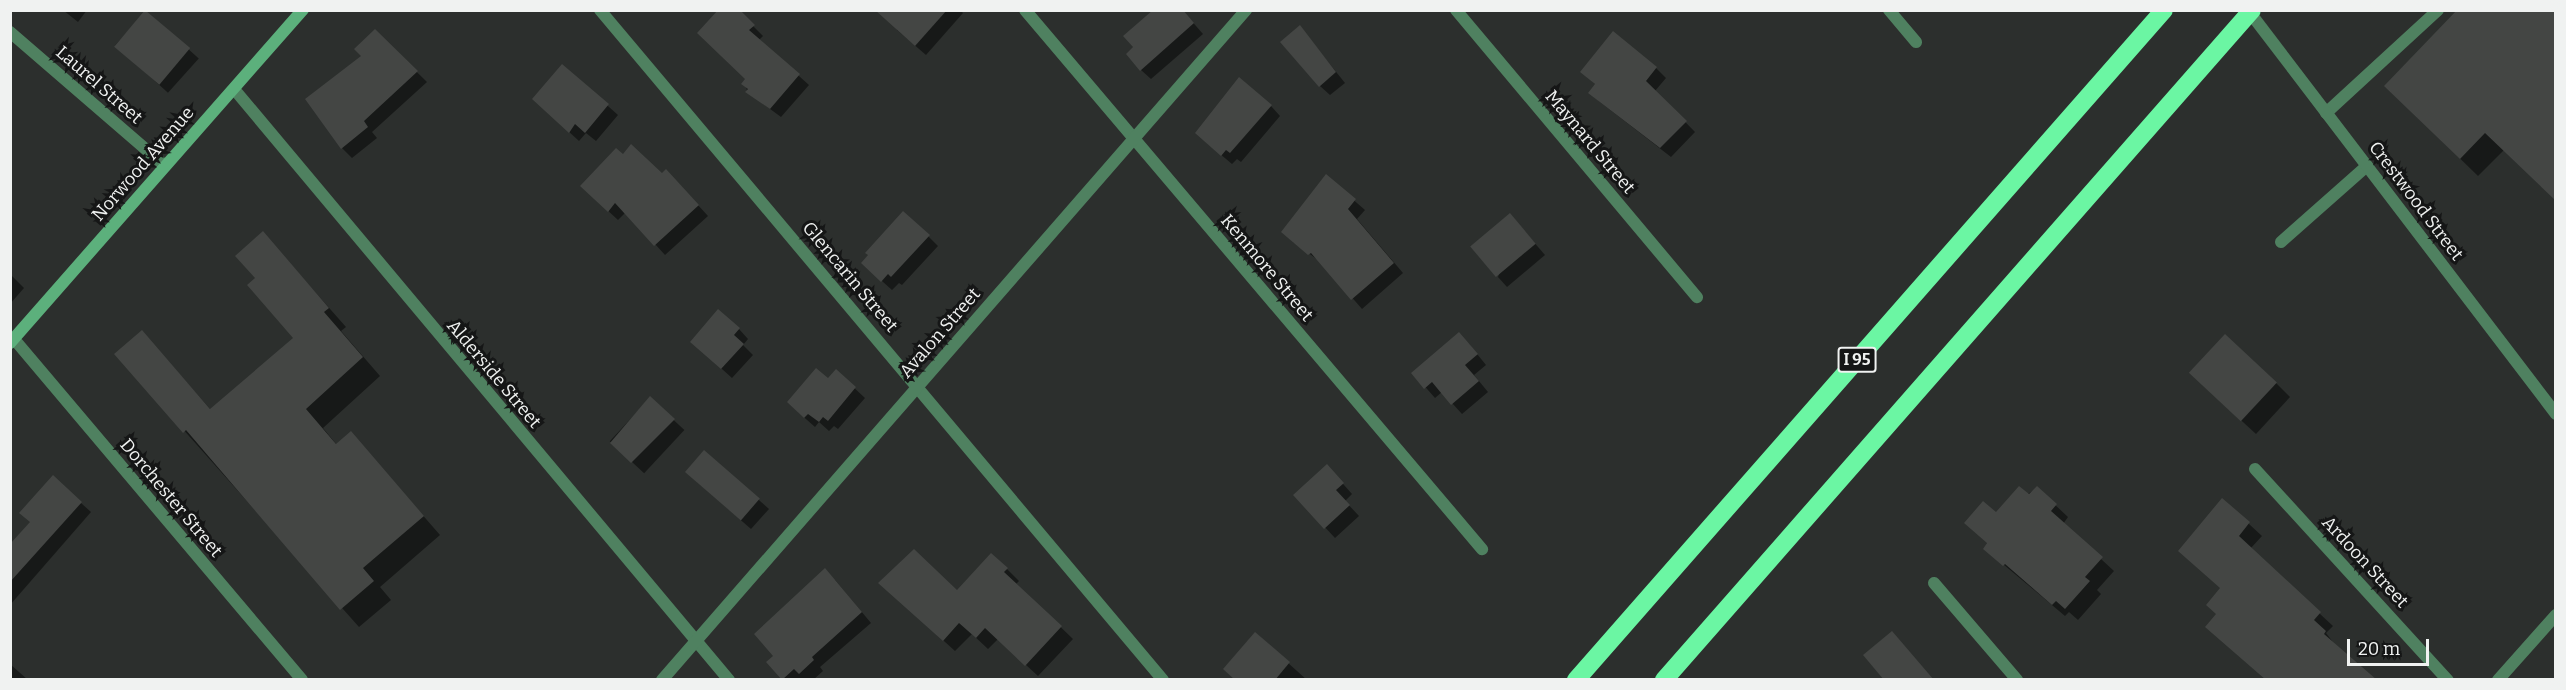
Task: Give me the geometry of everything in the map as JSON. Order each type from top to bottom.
[{"type":"highway","name":"I 95","points":[[1576,680],[2164,10]]},
{"type":"highway","points":[[1664,680],[2250,10]]},
{"type":"main road","name":"Norwood Avenue","points":[[12,341],[303,10]]},
{"type":"street","name":"Glencarin Street","points":[[600,10],[920,386],[1163,680]]},
{"type":"street","name":"Kenmore Street","points":[[1025,10],[1482,549]]},
{"type":"street","name":"Avalon Street","points":[[662,680],[920,386],[1132,138],[1246,10]]},
{"type":"street","name":"Maynard Street","points":[[1456,10],[1697,297]]},
{"type":"street","points":[[1889,10],[1916,42]]},
{"type":"street","name":"Crestwood Street","points":[[2250,10],[2556,414]]},
{"type":"street","points":[[2326,113],[2438,10]]},
{"type":"street","name":"Laurel Street","points":[[10,32],[165,166]]},
{"type":"street","name":"Alderside Street","points":[[234,88],[729,680]]},
{"type":"street","points":[[2281,242],[2367,166]]},
{"type":"street","name":"Dorchester Street","points":[[12,341],[302,680]]},
{"type":"street","name":"Ardoon Street","points":[[2255,469],[2448,680]]},
{"type":"street","points":[[1934,583],[2017,680]]},
{"type":"street","points":[[2498,680],[2556,615]]},
{"type":"building","points":[[145,10],[190,48],[159,85],[114,47]]},
{"type":"building","points":[[718,10],[740,10],[755,25],[749,30],[800,74],[770,109],[745,92],[748,89],[741,84],[745,79],[697,33]]},
{"type":"building","points":[[875,10],[947,10],[915,46]]},
{"type":"building","points":[[1153,10],[1183,10],[1194,23],[1140,71],[1126,54],[1133,47],[1123,36]]},
{"type":"building","points":[[2457,10],[2556,10],[2556,201],[2485,133],[2460,159],[2384,86]]},
{"type":"building","points":[[1300,25],[1336,72],[1319,87],[1280,42]]},
{"type":"building","points":[[375,29],[418,71],[364,121],[368,127],[341,149],[305,99],[361,56],[354,49]]},
{"type":"building","points":[[1613,31],[1657,67],[1646,81],[1687,121],[1660,148],[1588,93],[1595,84],[1580,72]]},
{"type":"building","points":[[562,64],[609,104],[585,133],[575,124],[569,133],[532,99]]},
{"type":"building","points":[[1239,77],[1272,105],[1230,153],[1226,150],[1221,156],[1195,133]]},
{"type":"building","points":[[631,144],[662,173],[666,169],[699,205],[654,246],[615,203],[608,212],[580,186],[616,148],[623,154]]},
{"type":"building","points":[[1326,174],[1356,199],[1348,209],[1394,263],[1351,300],[1311,253],[1308,255],[1281,232]]},
{"type":"building","points":[[903,211],[930,235],[891,277],[888,274],[881,282],[861,263],[868,255],[865,253]]},
{"type":"building","points":[[1510,213],[1536,244],[1496,277],[1470,246]]},
{"type":"building","points":[[263,231],[329,308],[324,312],[363,357],[306,409],[336,444],[351,431],[424,516],[363,568],[374,581],[340,610],[186,430],[183,433],[114,354],[142,330],[210,409],[293,338],[247,285],[255,278],[235,256]]},
{"type":"building","points":[[718,309],[740,328],[734,335],[744,344],[721,369],[690,342]]},
{"type":"building","points":[[1459,332],[1478,354],[1465,365],[1479,381],[1451,405],[1432,382],[1424,389],[1411,373]]},
{"type":"building","points":[[2225,334],[2277,382],[2241,421],[2189,373]]},
{"type":"building","points":[[816,368],[828,378],[836,369],[856,387],[828,421],[823,417],[819,422],[808,414],[804,418],[787,402]]},
{"type":"building","points":[[650,396],[675,419],[631,463],[610,443]]},
{"type":"building","points":[[704,450],[760,499],[741,520],[685,472]]},
{"type":"building","points":[[1327,464],[1344,483],[1336,490],[1350,505],[1324,529],[1293,495]]},
{"type":"building","points":[[53,475],[82,502],[10,582],[10,544],[30,522],[19,513]]},
{"type":"building","points":[[2019,486],[2029,494],[2037,486],[2057,504],[2051,511],[2103,557],[2085,577],[2090,581],[2065,609],[2056,601],[2052,605],[2005,564],[2003,566],[1983,549],[1987,543],[1964,523],[1983,501],[1996,512]]},
{"type":"building","points":[[2222,498],[2250,522],[2239,536],[2321,612],[2314,620],[2326,631],[2324,634],[2377,680],[2266,680],[2205,627],[2216,614],[2206,605],[2220,588],[2178,551]]},
{"type":"building","points":[[914,549],[957,590],[991,553],[1008,568],[1004,572],[1062,626],[1025,666],[985,628],[976,638],[959,623],[943,641],[878,583]]},
{"type":"building","points":[[825,568],[862,612],[812,657],[814,660],[799,674],[794,669],[782,680],[766,662],[773,656],[754,634]]},
{"type":"building","points":[[1892,631],[1934,680],[1884,680],[1863,655]]},
{"type":"building","points":[[1255,632],[1290,662],[1275,680],[1235,680],[1223,669]]}]
